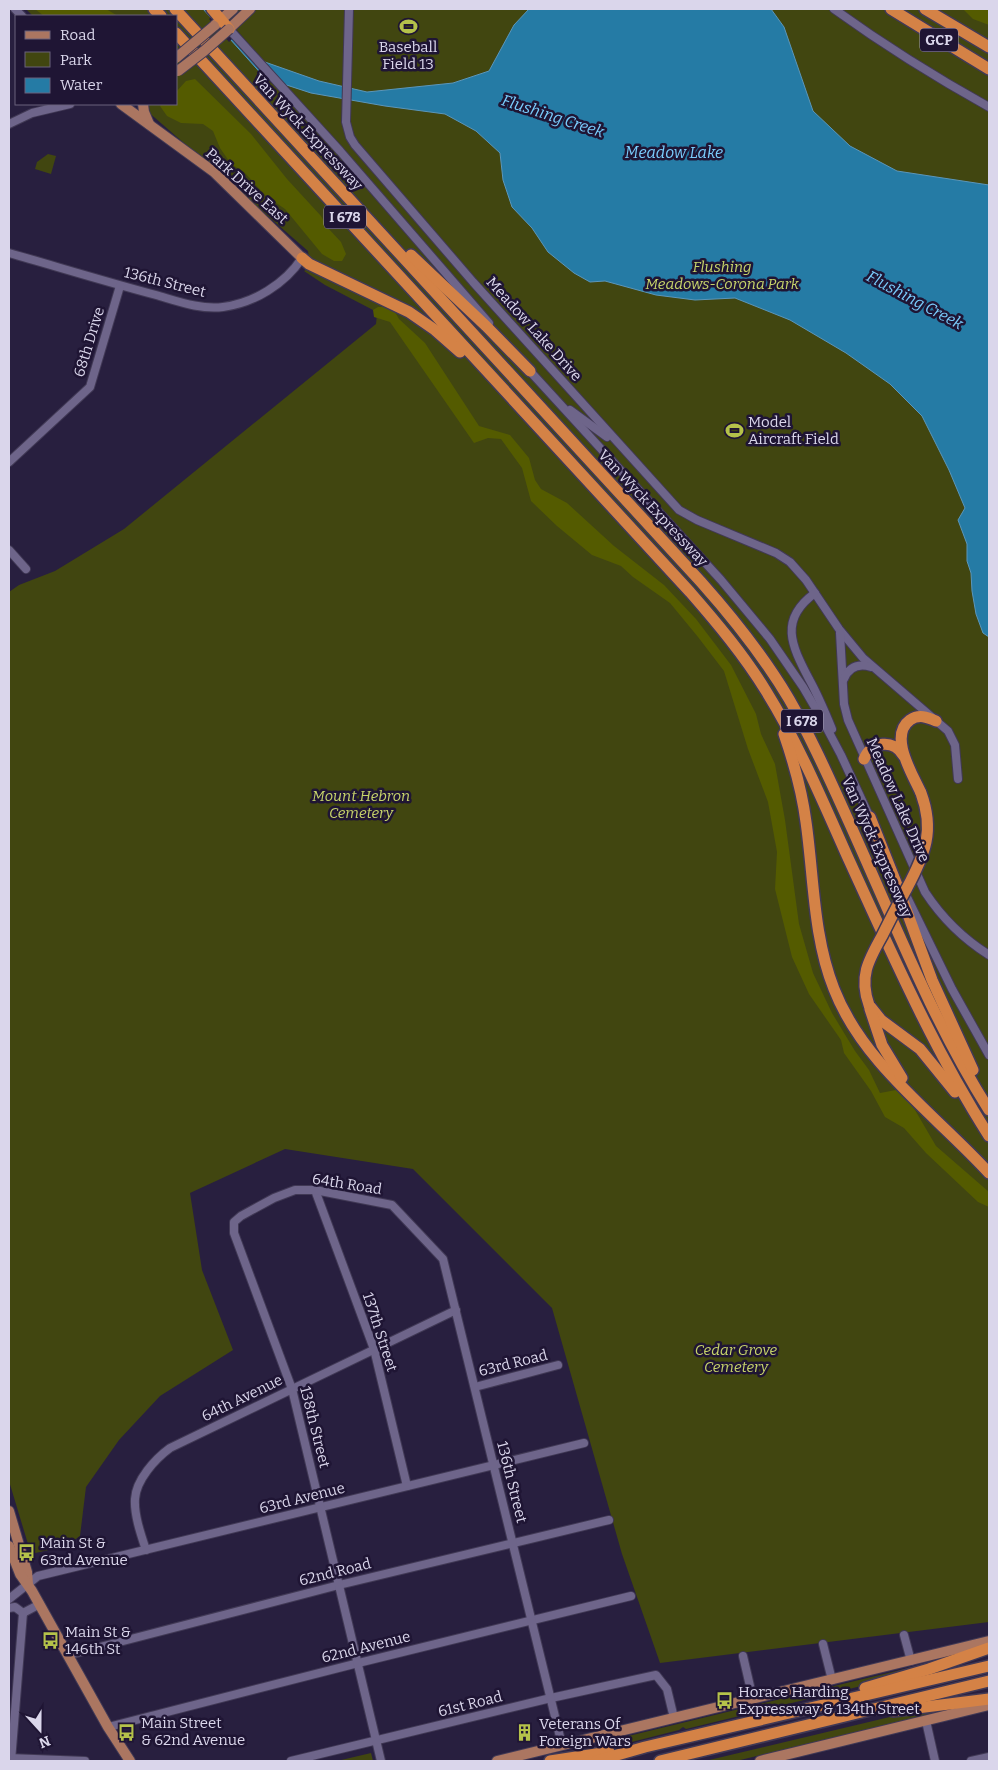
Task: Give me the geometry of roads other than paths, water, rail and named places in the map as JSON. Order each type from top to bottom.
[{"type":"highway","name":"Van Wyck Expressway","points":[[175,9],[701,582],[756,648],[778,681],[807,732],[936,1014],[989,1110]]},
{"type":"highway","points":[[212,9],[225,24]]},
{"type":"highway","points":[[882,9],[944,42]]},
{"type":"highway","name":"GCP","points":[[891,9],[989,69]]},
{"type":"highway","name":"GCP","points":[[925,9],[989,47]]},
{"type":"highway","name":"Van Wyck Expressway","points":[[178,35],[713,619],[743,657],[775,706],[811,775],[918,1011],[954,1079],[989,1136]]},
{"type":"highway","points":[[287,131],[530,371]]},
{"type":"highway","points":[[302,258],[309,264],[399,306],[418,317],[440,334],[514,401]]},
{"type":"highway","points":[[775,706],[802,794],[807,823],[819,936],[832,986],[845,1013],[866,1046],[882,1065],[989,1173]]},
{"type":"highway","points":[[904,756],[902,735],[905,725],[918,717],[928,717],[936,721]]},
{"type":"highway","points":[[864,759],[872,748],[884,744],[894,746],[901,751],[921,793],[927,814],[926,843],[919,864],[868,963],[864,981],[878,1036],[891,1061],[925,1108]]},
{"type":"highway","points":[[870,817],[936,989],[989,1103]]},
{"type":"highway","points":[[869,1005],[882,1020],[927,1056],[989,1136]]},
{"type":"highway","points":[[815,1706],[863,1688],[929,1669],[989,1648]]},
{"type":"highway","points":[[596,1761],[645,1747],[989,1666]]},
{"type":"highway","points":[[660,1761],[989,1681]]},
{"type":"highway","points":[[852,1715],[989,1699]]},
{"type":"highway","points":[[550,1761],[645,1747]]},
{"type":"main road","points":[[178,71],[200,55],[225,24],[233,9]]},
{"type":"main road","points":[[178,57],[250,9]]},
{"type":"main road","name":"Park Drive East","points":[[122,105],[214,172],[302,258]]},
{"type":"main road","points":[[143,105],[149,125]]},
{"type":"main road","points":[[9,1511],[27,1572],[28,1584]]},
{"type":"main road","points":[[9,1546],[20,1574],[40,1604],[108,1727],[130,1761]]},
{"type":"main road","points":[[497,1761],[989,1641]]},
{"type":"main road","points":[[760,1761],[989,1705]]},
{"type":"street","name":"Meadow Lake Drive","points":[[349,9],[347,126],[350,137],[355,144],[473,282],[621,448],[683,513],[784,557],[801,573],[856,652],[874,670],[948,731],[954,741],[958,779]]},
{"type":"street","points":[[834,9],[943,82],[989,107]]},
{"type":"street","points":[[225,24],[340,151],[552,396],[747,610],[803,687],[841,754]]},
{"type":"street","points":[[9,124],[40,111],[66,105]]},
{"type":"street","name":"136th Street","points":[[9,253],[120,286],[201,307],[222,308],[248,301],[271,289],[302,258]]},
{"type":"street","name":"68th Drive","points":[[9,462],[90,388],[120,286]]},
{"type":"street","points":[[552,396],[621,448]]},
{"type":"street","points":[[9,550],[26,569]]},
{"type":"street","points":[[815,593],[800,606],[797,612],[791,629],[792,642],[826,714],[841,754],[937,959],[989,1055]]},
{"type":"street","name":"Meadow Lake Drive","points":[[839,629],[846,712],[864,759],[925,892],[938,911],[957,932],[989,955]]},
{"type":"street","points":[[844,684],[848,672],[855,666],[864,665],[874,670]]},
{"type":"street","name":"64th Road","points":[[234,1222],[241,1216],[274,1198],[295,1190],[315,1190],[392,1205],[420,1234]]},
{"type":"street","name":"137th Street","points":[[315,1190],[374,1349],[407,1486]]},
{"type":"street","name":"138th Street","points":[[234,1222],[234,1233],[292,1388],[381,1761]]},
{"type":"street","name":"136th Street","points":[[420,1234],[444,1259],[562,1745]]},
{"type":"street","name":"64th Avenue","points":[[146,1550],[136,1507],[136,1493],[143,1479],[162,1454],[170,1448],[292,1388],[456,1310]]},
{"type":"street","name":"63rd Road","points":[[475,1387],[558,1366]]},
{"type":"street","name":"63rd Avenue","points":[[9,1599],[38,1576],[584,1443]]},
{"type":"street","name":"62nd Road","points":[[69,1656],[339,1585],[609,1520]]},
{"type":"street","name":"62nd Avenue","points":[[108,1727],[631,1596]]},
{"type":"street","points":[[23,1613],[40,1604]]},
{"type":"street","points":[[9,1608],[15,1607],[23,1613]]},
{"type":"street","points":[[23,1613],[11,1759],[85,1761]]},
{"type":"street","points":[[904,1635],[911,1661]]},
{"type":"street","points":[[823,1644],[832,1680]]},
{"type":"street","points":[[743,1656],[753,1699]]},
{"type":"street","name":"61st Road","points":[[291,1761],[551,1698],[656,1675],[667,1688],[674,1718]]},
{"type":"street","points":[[926,1721],[935,1761]]},
{"type":"street","points":[[971,1761],[989,1757]]},
{"type":"water","name":"Meadow Lake","points":[[203,9],[215,9],[262,61],[319,81],[367,92],[453,83],[489,71],[514,25],[529,9],[771,9],[784,27],[813,111],[850,146],[897,171],[989,185],[989,637],[983,633],[976,614],[971,573],[967,561],[967,544],[958,520],[965,508],[949,470],[922,416],[890,384],[846,353],[790,320],[735,298],[695,300],[656,295],[605,281],[590,282],[574,273],[548,252],[532,228],[512,207],[503,180],[500,153],[476,131],[445,114],[311,93],[265,78]]},
{"type":"place","name":"Baseball Field 13","points":[[408,26]]},
{"type":"place","name":"Model Aircraft Field","points":[[734,431]]},
{"type":"place","name":"Main St & 63rd Avenue","points":[[26,1552]]},
{"type":"place","name":"Main St & 146th St","points":[[51,1641]]},
{"type":"place","name":"Horace Harding Expressway & 134th Street","points":[[724,1701]]},
{"type":"place","name":"Main Street & 62nd Avenue","points":[[127,1732]]},
{"type":"place","name":"Veterans Of Foreign Wars","points":[[525,1733]]},
{"type":"water label","name":"Flushing Creek","points":[[553,116]]},
{"type":"water label","name":"Flushing Creek","points":[[915,300]]},
{"type":"park label","name":"Flushing Meadows-Corona Park","points":[[722,276]]},
{"type":"park label","name":"Mount Hebron Cemetery","points":[[361,804]]},
{"type":"park label","name":"Cedar Grove Cemetery","points":[[736,1358]]}]
